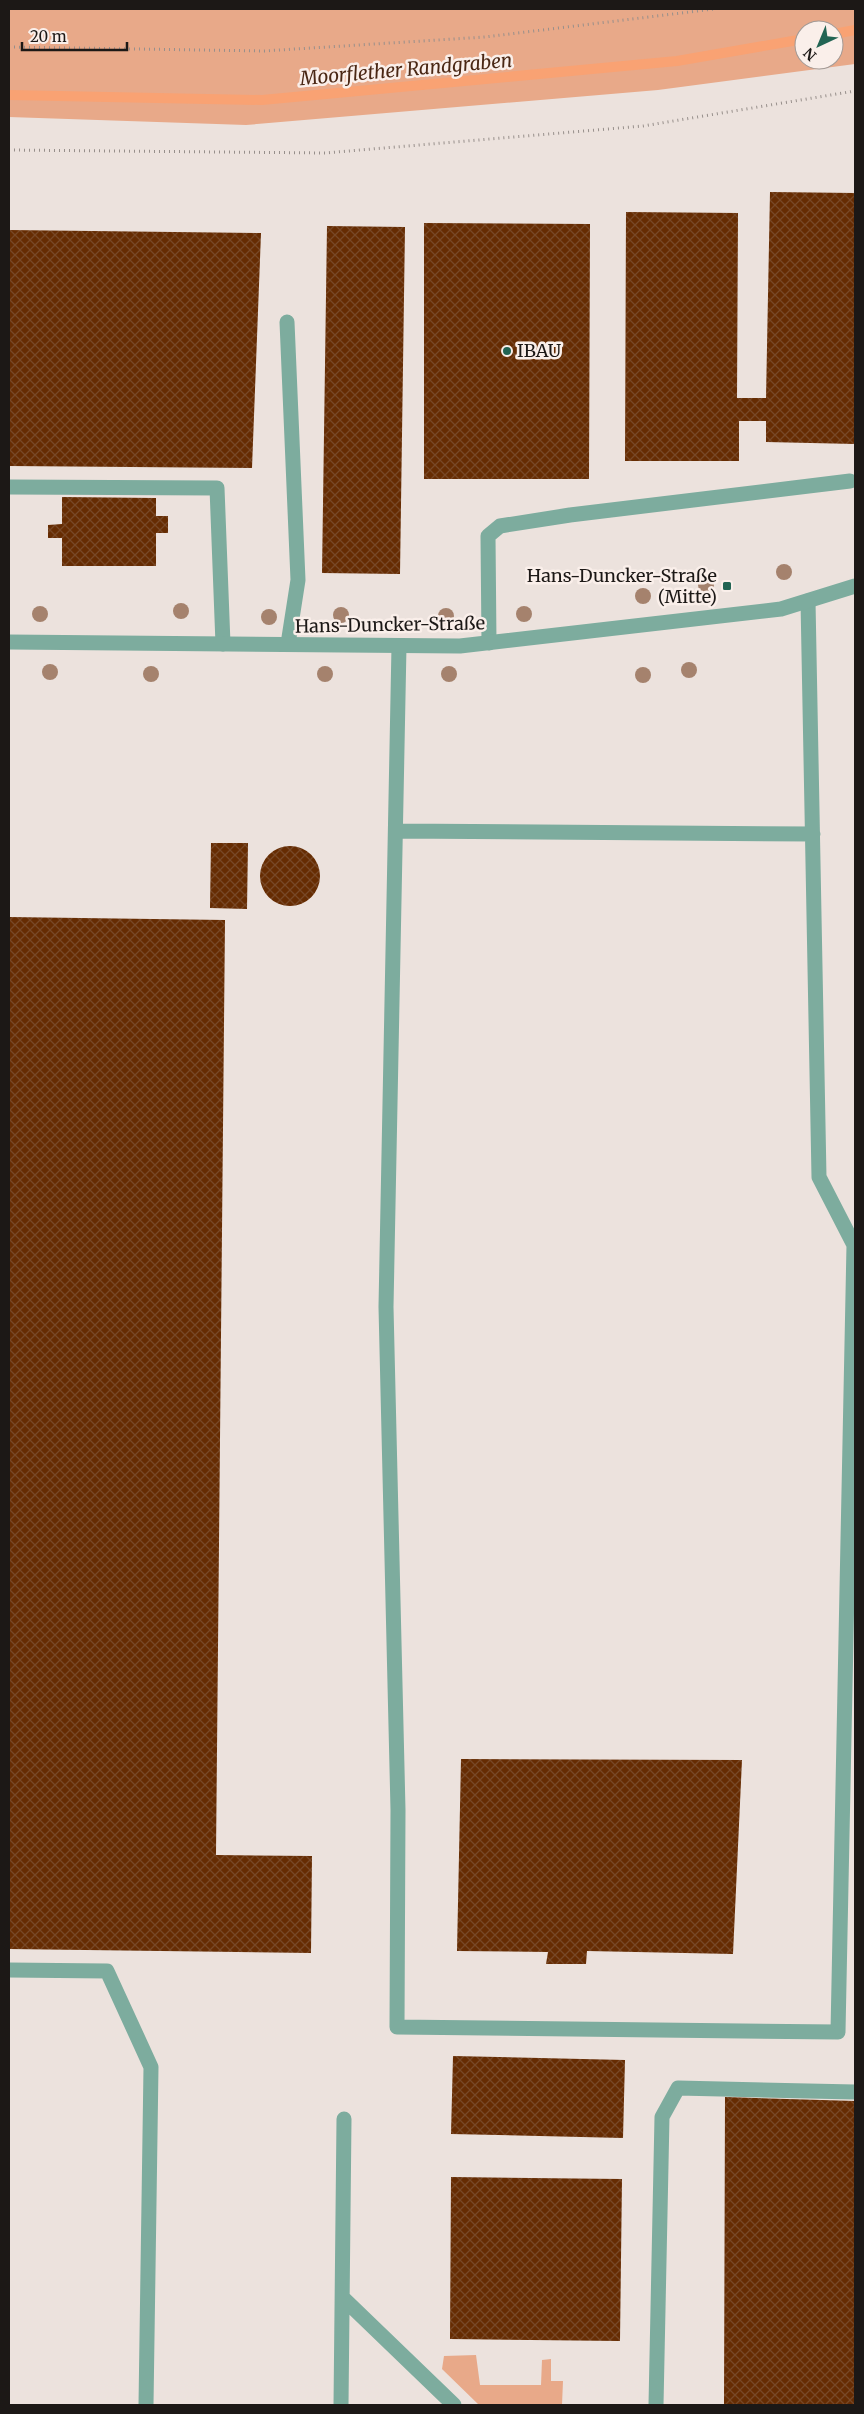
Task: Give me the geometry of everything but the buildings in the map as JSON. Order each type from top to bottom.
[{"type":"street","points":[[287,322],[298,580],[288,644]]},
{"type":"street","points":[[489,643],[488,536],[500,526],[570,515],[850,481]]},
{"type":"street","points":[[9,487],[217,488],[223,644]]},
{"type":"street","name":"Hans-Duncker-Straße","points":[[9,642],[460,646],[781,610],[855,586]]},
{"type":"street","points":[[399,646],[386,1307],[398,1810],[397,2027],[838,2032],[854,1245],[820,1177],[808,601]]},
{"type":"street","points":[[396,831],[813,834]]},
{"type":"street","points":[[9,1970],[107,1971],[151,2067],[146,2405]]},
{"type":"street","points":[[656,2405],[662,2118],[678,2088],[855,2092]]},
{"type":"street","points":[[341,2405],[344,2118]]},
{"type":"street","points":[[343,2298],[454,2405]]},
{"type":"path","points":[[9,47],[264,51],[485,37],[714,9]]},
{"type":"path","points":[[9,150],[324,153],[642,126],[855,91]]},
{"type":"shaded area","points":[[9,9],[855,9],[855,64],[844,65],[844,20],[794,20],[794,70],[810,70],[658,90],[246,125],[9,117]]},
{"type":"shaded area","points":[[476,2355],[480,2385],[541,2385],[542,2360],[551,2359],[551,2381],[563,2381],[562,2405],[479,2405],[442,2369],[444,2356]]},
{"type":"waterway","name":"Moorflether Randgraben","points":[[844,32],[855,30]]},
{"type":"waterway","name":"Moorflether Randgraben","points":[[9,95],[262,100],[677,61],[794,41]]},
{"type":"place","name":"IBAU","points":[[507,351]]},
{"type":"place","name":"Hans-Duncker-Straße (Mitte)","points":[[727,586]]}]
